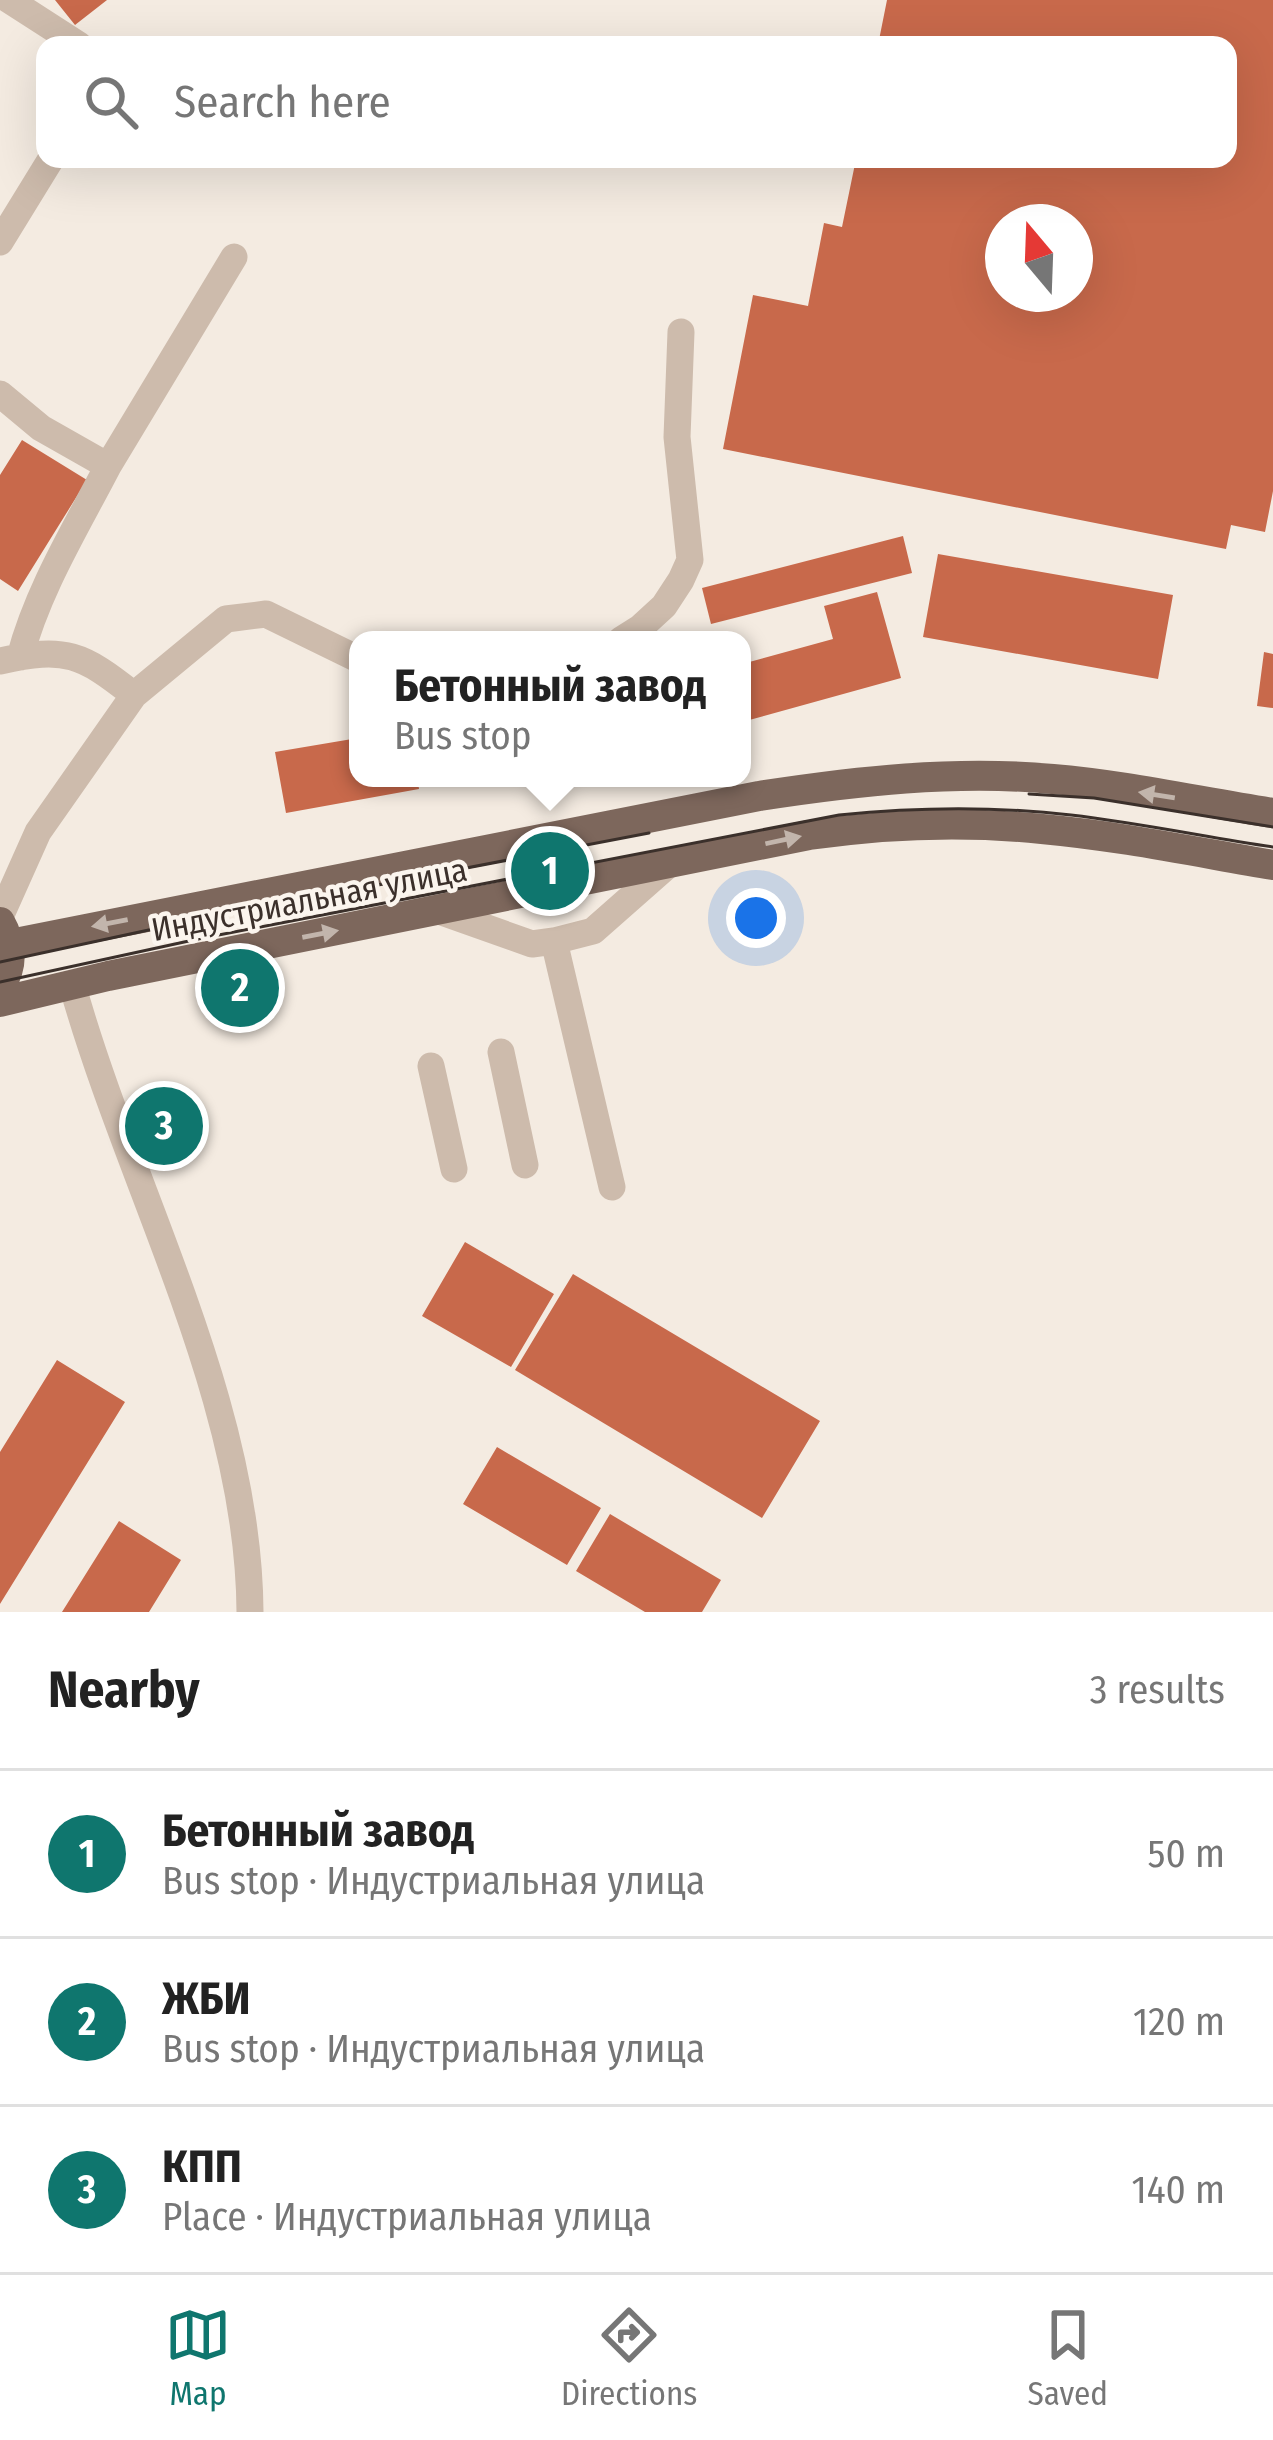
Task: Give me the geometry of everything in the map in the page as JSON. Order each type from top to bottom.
[{"type":"main road","name":"Индустриальная улица","points":[[2,933],[859,781],[946,775],[1057,779],[1273,813]]},
{"type":"main road","name":"Индустриальная улица","points":[[0,1002],[809,835],[883,826],[1036,828],[1273,865]]},
{"type":"main road","points":[[0,986],[9,969],[2,933]]},
{"type":"lane","points":[[9,0],[65,36]]},
{"type":"lane","points":[[0,242],[45,168]]},
{"type":"lane","points":[[10,659],[108,466],[234,257]]},
{"type":"lane","points":[[635,631],[664,606],[690,560],[676,436],[681,332]]},
{"type":"lane","points":[[0,394],[41,428],[108,466]]},
{"type":"lane","points":[[2,933],[38,832],[134,695],[226,619],[266,614],[349,655]]},
{"type":"lane","points":[[10,659],[70,655],[91,662],[134,695]]},
{"type":"lane","points":[[439,911],[532,944],[554,940],[593,931],[669,864]]},
{"type":"lane","points":[[554,940],[612,1187]]},
{"type":"lane","points":[[72,985],[205,1365],[240,1510],[250,1612]]},
{"type":"lane","points":[[501,1052],[526,1166]]},
{"type":"lane","points":[[431,1066],[454,1169]]},
{"type":"building","points":[[55,0],[107,0],[75,25]]},
{"type":"building","points":[[887,0],[1273,0],[1273,491],[1265,532],[1231,525],[1226,549],[723,449],[753,295],[808,306],[824,223],[842,227],[854,168],[1237,168],[1237,36],[880,36]]},
{"type":"building","points":[[22,440],[87,480],[18,591],[0,579],[0,475]]},
{"type":"building","points":[[903,536],[912,573],[711,624],[702,588]]},
{"type":"building","points":[[938,554],[1173,595],[1158,679],[923,637]]},
{"type":"building","points":[[877,592],[901,678],[751,720],[751,662],[833,639],[824,606]]},
{"type":"building","points":[[1264,652],[1273,654],[1273,708],[1257,706]]},
{"type":"building","points":[[349,740],[349,787],[419,789],[286,813],[275,752]]},
{"type":"building","points":[[174,1086],[191,1135],[170,1142],[173,1150],[151,1158],[137,1118],[146,1114],[141,1098]]},
{"type":"building","points":[[465,1242],[554,1294],[511,1367],[422,1316]]},
{"type":"building","points":[[573,1274],[820,1421],[762,1518],[515,1370]]},
{"type":"building","points":[[57,1360],[125,1402],[0,1604],[0,1452]]},
{"type":"building","points":[[497,1447],[601,1508],[567,1565],[463,1504]]},
{"type":"building","points":[[610,1514],[721,1580],[702,1612],[645,1612],[576,1571]]},
{"type":"building","points":[[119,1521],[181,1560],[149,1612],[62,1612]]},
{"type":"tram line","points":[[1029,794],[1094,798],[1273,827]]},
{"type":"tram line","points":[[0,982],[839,815],[955,809],[1042,812],[1273,847]]},
{"type":"tram line","points":[[0,962],[649,833]]},
{"type":"place","name":"Бетонный завод","points":[[550,871]]},
{"type":"place","name":"ЖБИ","points":[[240,988]]},
{"type":"place","name":"КПП","points":[[164,1126]]}]
